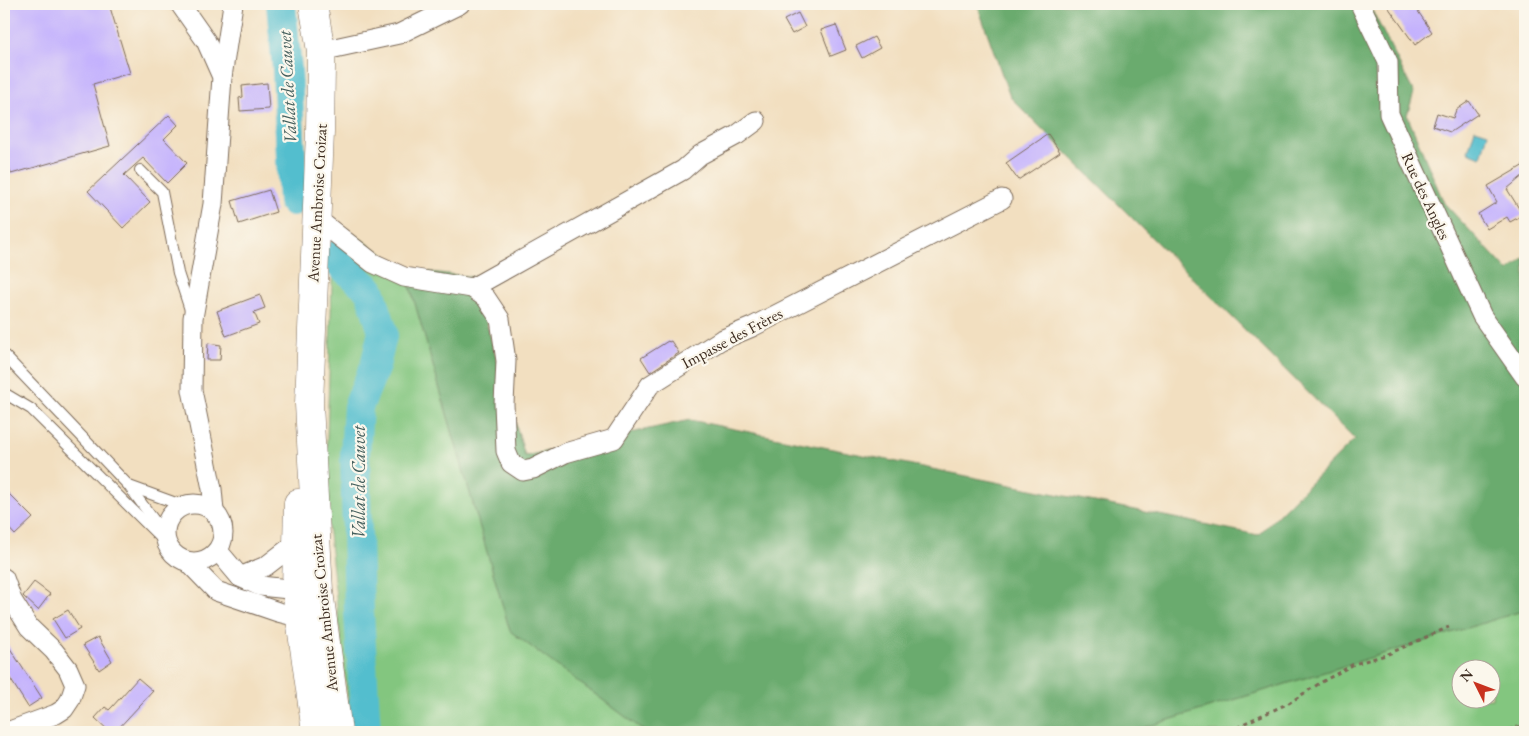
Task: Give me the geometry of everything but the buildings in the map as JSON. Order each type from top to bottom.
[{"type":"main road","name":"Avenue Ambroise Croizat","points":[[308,591],[315,536],[309,404],[320,132],[321,51],[313,4]]},
{"type":"main road","name":"Avenue Ambroise Croizat","points":[[309,404],[299,471],[296,543],[308,591],[316,732]]},
{"type":"main road","name":"Avenue Ambroise Croizat","points":[[311,620],[338,732]]},
{"type":"street","points":[[180,4],[206,41],[222,77]]},
{"type":"street","points":[[214,511],[212,489],[192,390],[193,318],[213,204],[222,77],[233,4]]},
{"type":"street","points":[[321,51],[399,34],[460,4]]},
{"type":"street","name":"Rue des Angles","points":[[1360,4],[1388,62],[1389,114],[1482,316],[1525,377]]},
{"type":"street","points":[[316,218],[373,263],[396,274],[404,277],[472,288],[682,170],[700,155],[737,135],[756,121]]},
{"type":"street","name":"Impasse des Frères","points":[[472,288],[486,298],[500,319],[506,361],[504,404],[506,451],[511,463],[523,470],[533,469],[565,453],[614,439],[650,385],[722,340],[752,327],[1002,199]]},
{"type":"street","points":[[188,562],[204,561],[218,551],[224,535],[220,518],[214,511],[200,504],[184,506],[175,510],[169,517],[166,526],[166,540],[172,552],[188,562],[216,590],[311,620]]},
{"type":"street","points":[[240,577],[266,566],[296,543]]},
{"type":"street","points":[[218,551],[240,577],[260,586],[308,591]]},
{"type":"street","points":[[4,578],[12,600],[29,627],[54,651],[68,669],[75,685],[70,700],[64,709],[56,714],[7,732]]},
{"type":"lane","points":[[140,170],[162,192],[178,272],[193,318]]},
{"type":"lane","points":[[4,355],[128,485],[166,540]]},
{"type":"lane","points":[[4,361],[16,368]]},
{"type":"lane","points":[[4,392],[31,409],[166,540]]},
{"type":"lane","points":[[128,485],[184,506]]},
{"type":"path","points":[[1231,732],[1289,703],[1354,664],[1386,655],[1449,627]]},
{"type":"path","points":[[1501,732],[1525,725]]},
{"type":"green space","points":[[977,4],[1369,4],[1414,93],[1407,115],[1444,203],[1508,271],[1525,258],[1525,610],[1130,732],[646,732],[510,631],[405,269],[473,277],[525,456],[690,420],[1258,535],[1355,439],[1010,97]]},
{"type":"green space","points":[[334,221],[405,269],[510,631],[646,732],[351,732],[325,498]]},
{"type":"green space","points":[[1525,610],[1525,732],[1130,732]]},
{"type":"water","points":[[1475,129],[1488,133],[1481,157],[1468,152]]},
{"type":"waterway","name":"Vallat de Cauvet","points":[[281,4],[287,69],[293,201]]},
{"type":"waterway","name":"Vallat de Cauvet","points":[[330,256],[370,290],[383,332],[375,366],[358,407],[355,455],[359,612],[366,732]]}]
